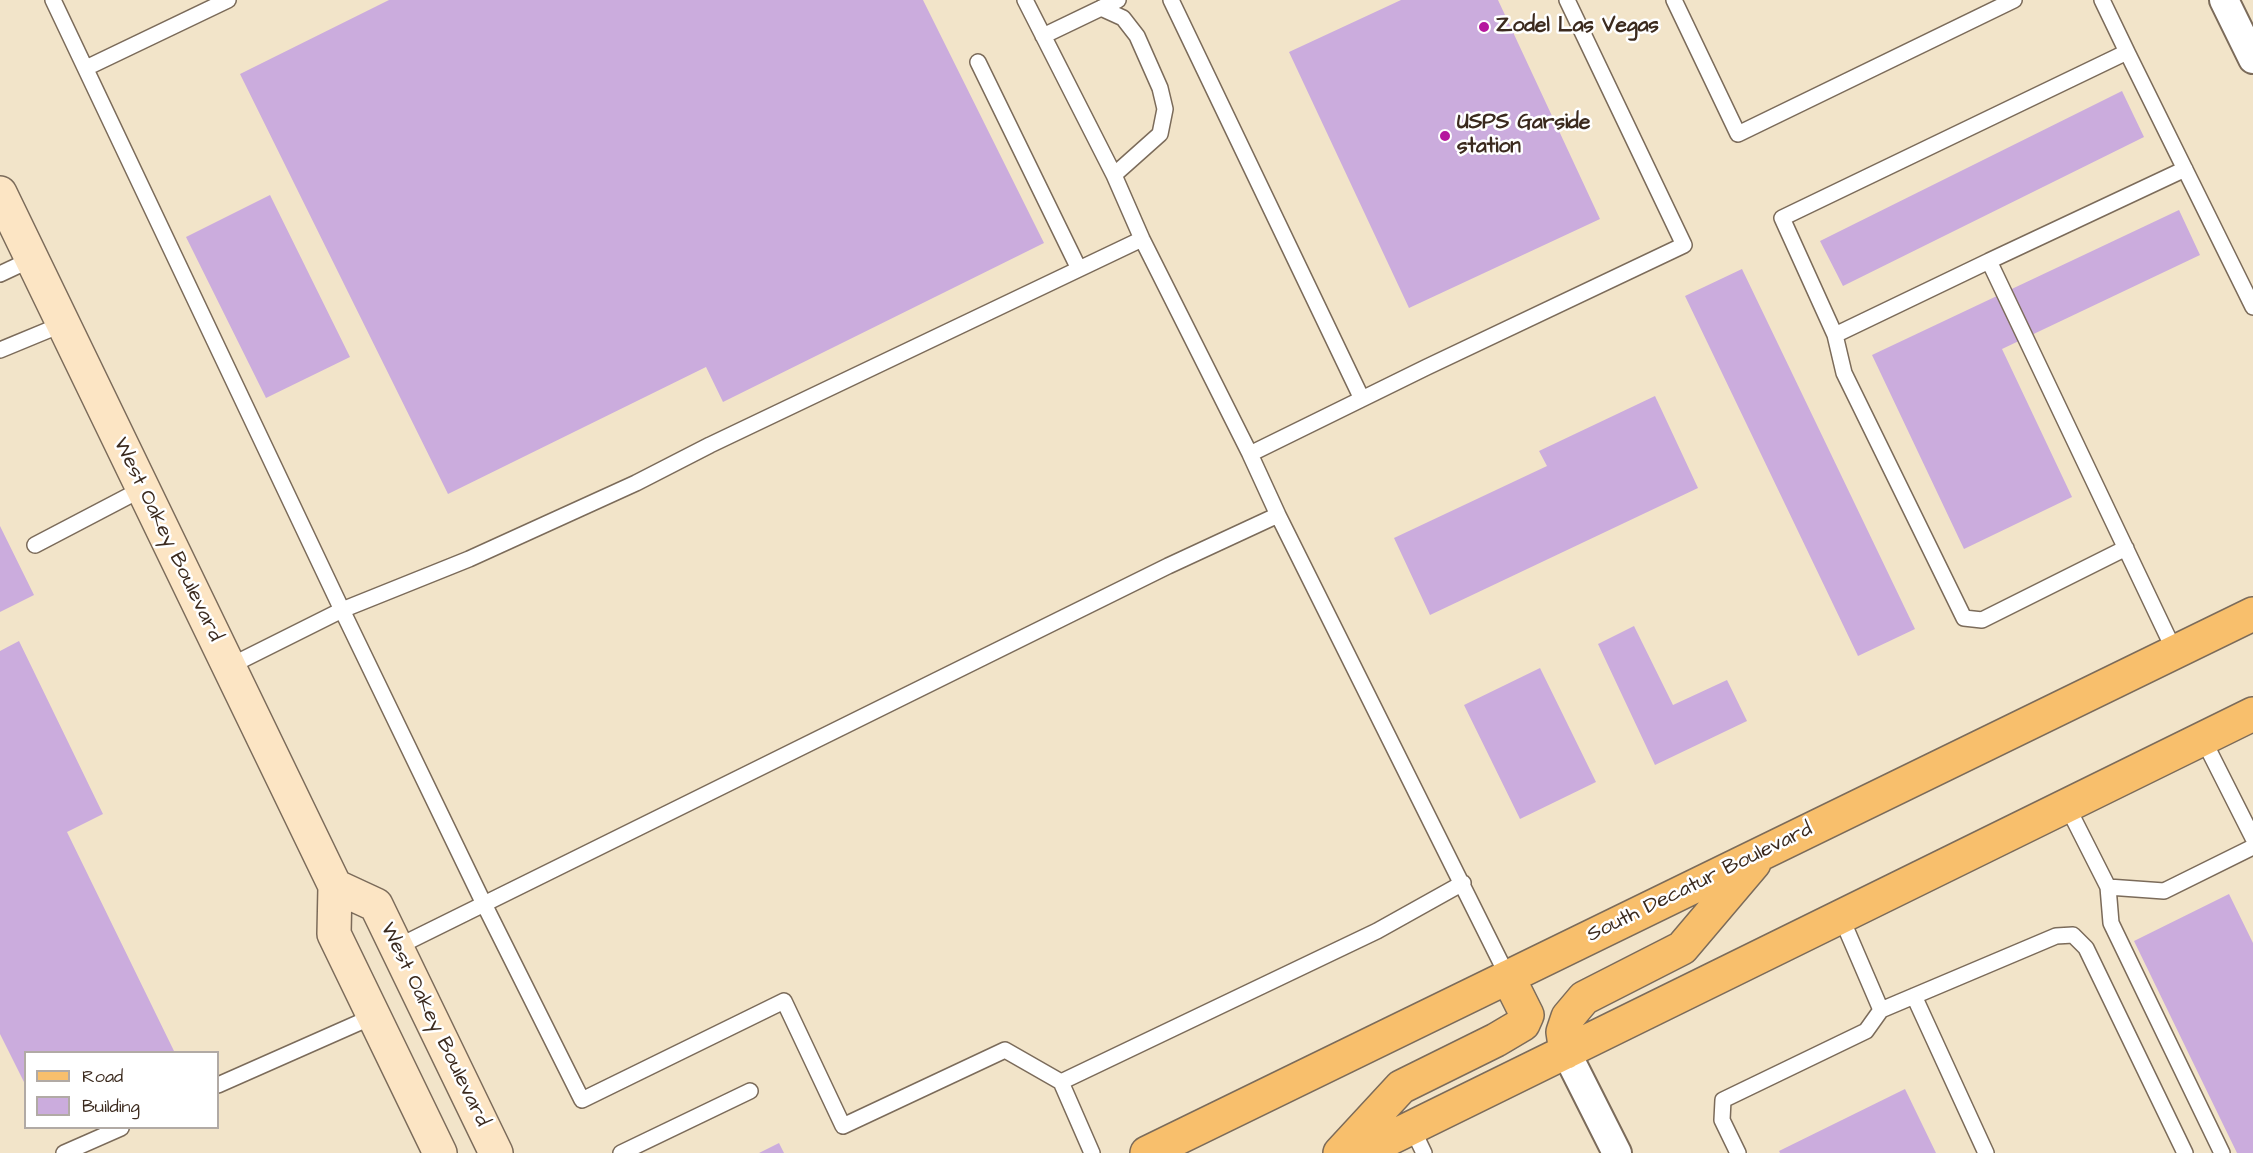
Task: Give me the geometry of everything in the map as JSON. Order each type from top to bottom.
[{"type":"main road","name":"West Oakey Boulevard","points":[[0,194],[335,886],[334,934],[440,1153]]},
{"type":"main road","name":"South Decatur Boulevard","points":[[1147,1153],[2253,614]]},
{"type":"main road","points":[[1360,1153],[1418,1140],[1566,1052],[2253,714]]},
{"type":"main road","points":[[1566,1052],[1563,1032],[1568,1017],[1584,998],[1682,948],[1763,853]]},
{"type":"main road","name":"West Oakey Boulevard","points":[[335,886],[376,906],[496,1153]]},
{"type":"main road","points":[[1340,1153],[1401,1087],[1496,1040],[1523,1024],[1527,1015],[1509,976]]},
{"type":"street","points":[[2224,0],[2253,59]]},
{"type":"street","points":[[1566,1052],[1617,1153]]},
{"type":"lane","points":[[53,0],[342,610],[582,1100],[784,1001],[843,1126],[1005,1050],[1061,1082],[1092,1153]]},
{"type":"lane","points":[[86,68],[228,0]]},
{"type":"lane","points":[[1025,0],[1114,176],[1142,239],[1250,454],[1278,515],[1509,976]]},
{"type":"lane","points":[[1043,36],[1118,0]]},
{"type":"lane","points":[[1171,0],[1362,399]]},
{"type":"lane","points":[[1250,454],[1684,245],[1567,0]]},
{"type":"lane","points":[[1674,0],[1738,134],[2014,0]]},
{"type":"lane","points":[[2102,0],[2185,169],[2248,286],[2253,307]]},
{"type":"lane","points":[[1101,8],[1123,18],[1137,36],[1160,88],[1165,109],[1160,134],[1114,176]]},
{"type":"lane","points":[[2126,548],[1982,620],[1964,618],[1844,373],[1835,335],[1782,218],[2127,52]]},
{"type":"lane","points":[[978,62],[1079,269]]},
{"type":"lane","points":[[1835,335],[2185,169]]},
{"type":"lane","points":[[228,667],[342,610],[469,559],[562,518],[1142,239]]},
{"type":"lane","points":[[0,274],[32,260]]},
{"type":"lane","points":[[1989,261],[2175,652]]},
{"type":"lane","points":[[0,350],[63,324]]},
{"type":"lane","points":[[35,545],[142,489]]},
{"type":"lane","points":[[397,947],[1168,566],[1278,515]]},
{"type":"lane","points":[[2203,739],[2253,838]]},
{"type":"lane","points":[[2067,806],[2108,887],[2111,923],[2222,1153]]},
{"type":"lane","points":[[2108,887],[2164,891],[2253,848]]},
{"type":"lane","points":[[1061,1082],[1377,931],[1463,883]]},
{"type":"lane","points":[[1841,917],[1881,1010]]},
{"type":"lane","points":[[1738,1153],[1722,1119],[1723,1100],[1866,1031],[1881,1010],[2056,936],[2073,935],[2086,948],[2186,1153]]},
{"type":"lane","points":[[1914,996],[1986,1153]]},
{"type":"lane","points":[[219,1085],[374,1016]]},
{"type":"lane","points":[[621,1153],[750,1091]]},
{"type":"lane","points":[[64,1153],[120,1129]]},
{"type":"building","points":[[389,0],[923,0],[1044,243],[723,402],[706,367],[448,494],[240,74]]},
{"type":"building","name":"USPS Garside station","points":[[1401,0],[1498,0],[1600,219],[1409,308],[1289,52]]},
{"type":"building","points":[[2122,91],[2144,137],[1843,286],[1820,241]]},
{"type":"building","points":[[270,195],[350,357],[266,398],[186,237]]},
{"type":"building","points":[[2179,210],[2200,255],[2002,349],[2072,497],[1964,549],[1872,355]]},
{"type":"building","points":[[1742,269],[1915,629],[1858,656],[1685,296]]},
{"type":"building","points":[[1655,396],[1698,488],[1430,615],[1394,538],[1547,466],[1539,451]]},
{"type":"building","points":[[0,526],[34,595],[0,612]]},
{"type":"building","points":[[1634,626],[1673,705],[1727,680],[1747,721],[1655,765],[1598,644]]},
{"type":"building","points":[[19,641],[103,814],[67,832],[174,1051],[24,1051],[24,1082],[0,1034],[0,651]]},
{"type":"building","points":[[1540,668],[1596,782],[1520,819],[1464,705]]},
{"type":"building","points":[[2229,894],[2253,943],[2253,1153],[2237,1153],[2134,941]]},
{"type":"building","points":[[1905,1089],[1936,1153],[1780,1153],[1779,1151]]},
{"type":"building","points":[[779,1143],[784,1153],[759,1153]]},
{"type":"place","name":"Zodel Las Vegas","points":[[1484,27]]},
{"type":"place","name":"USPS Garside station","points":[[1445,136]]}]
